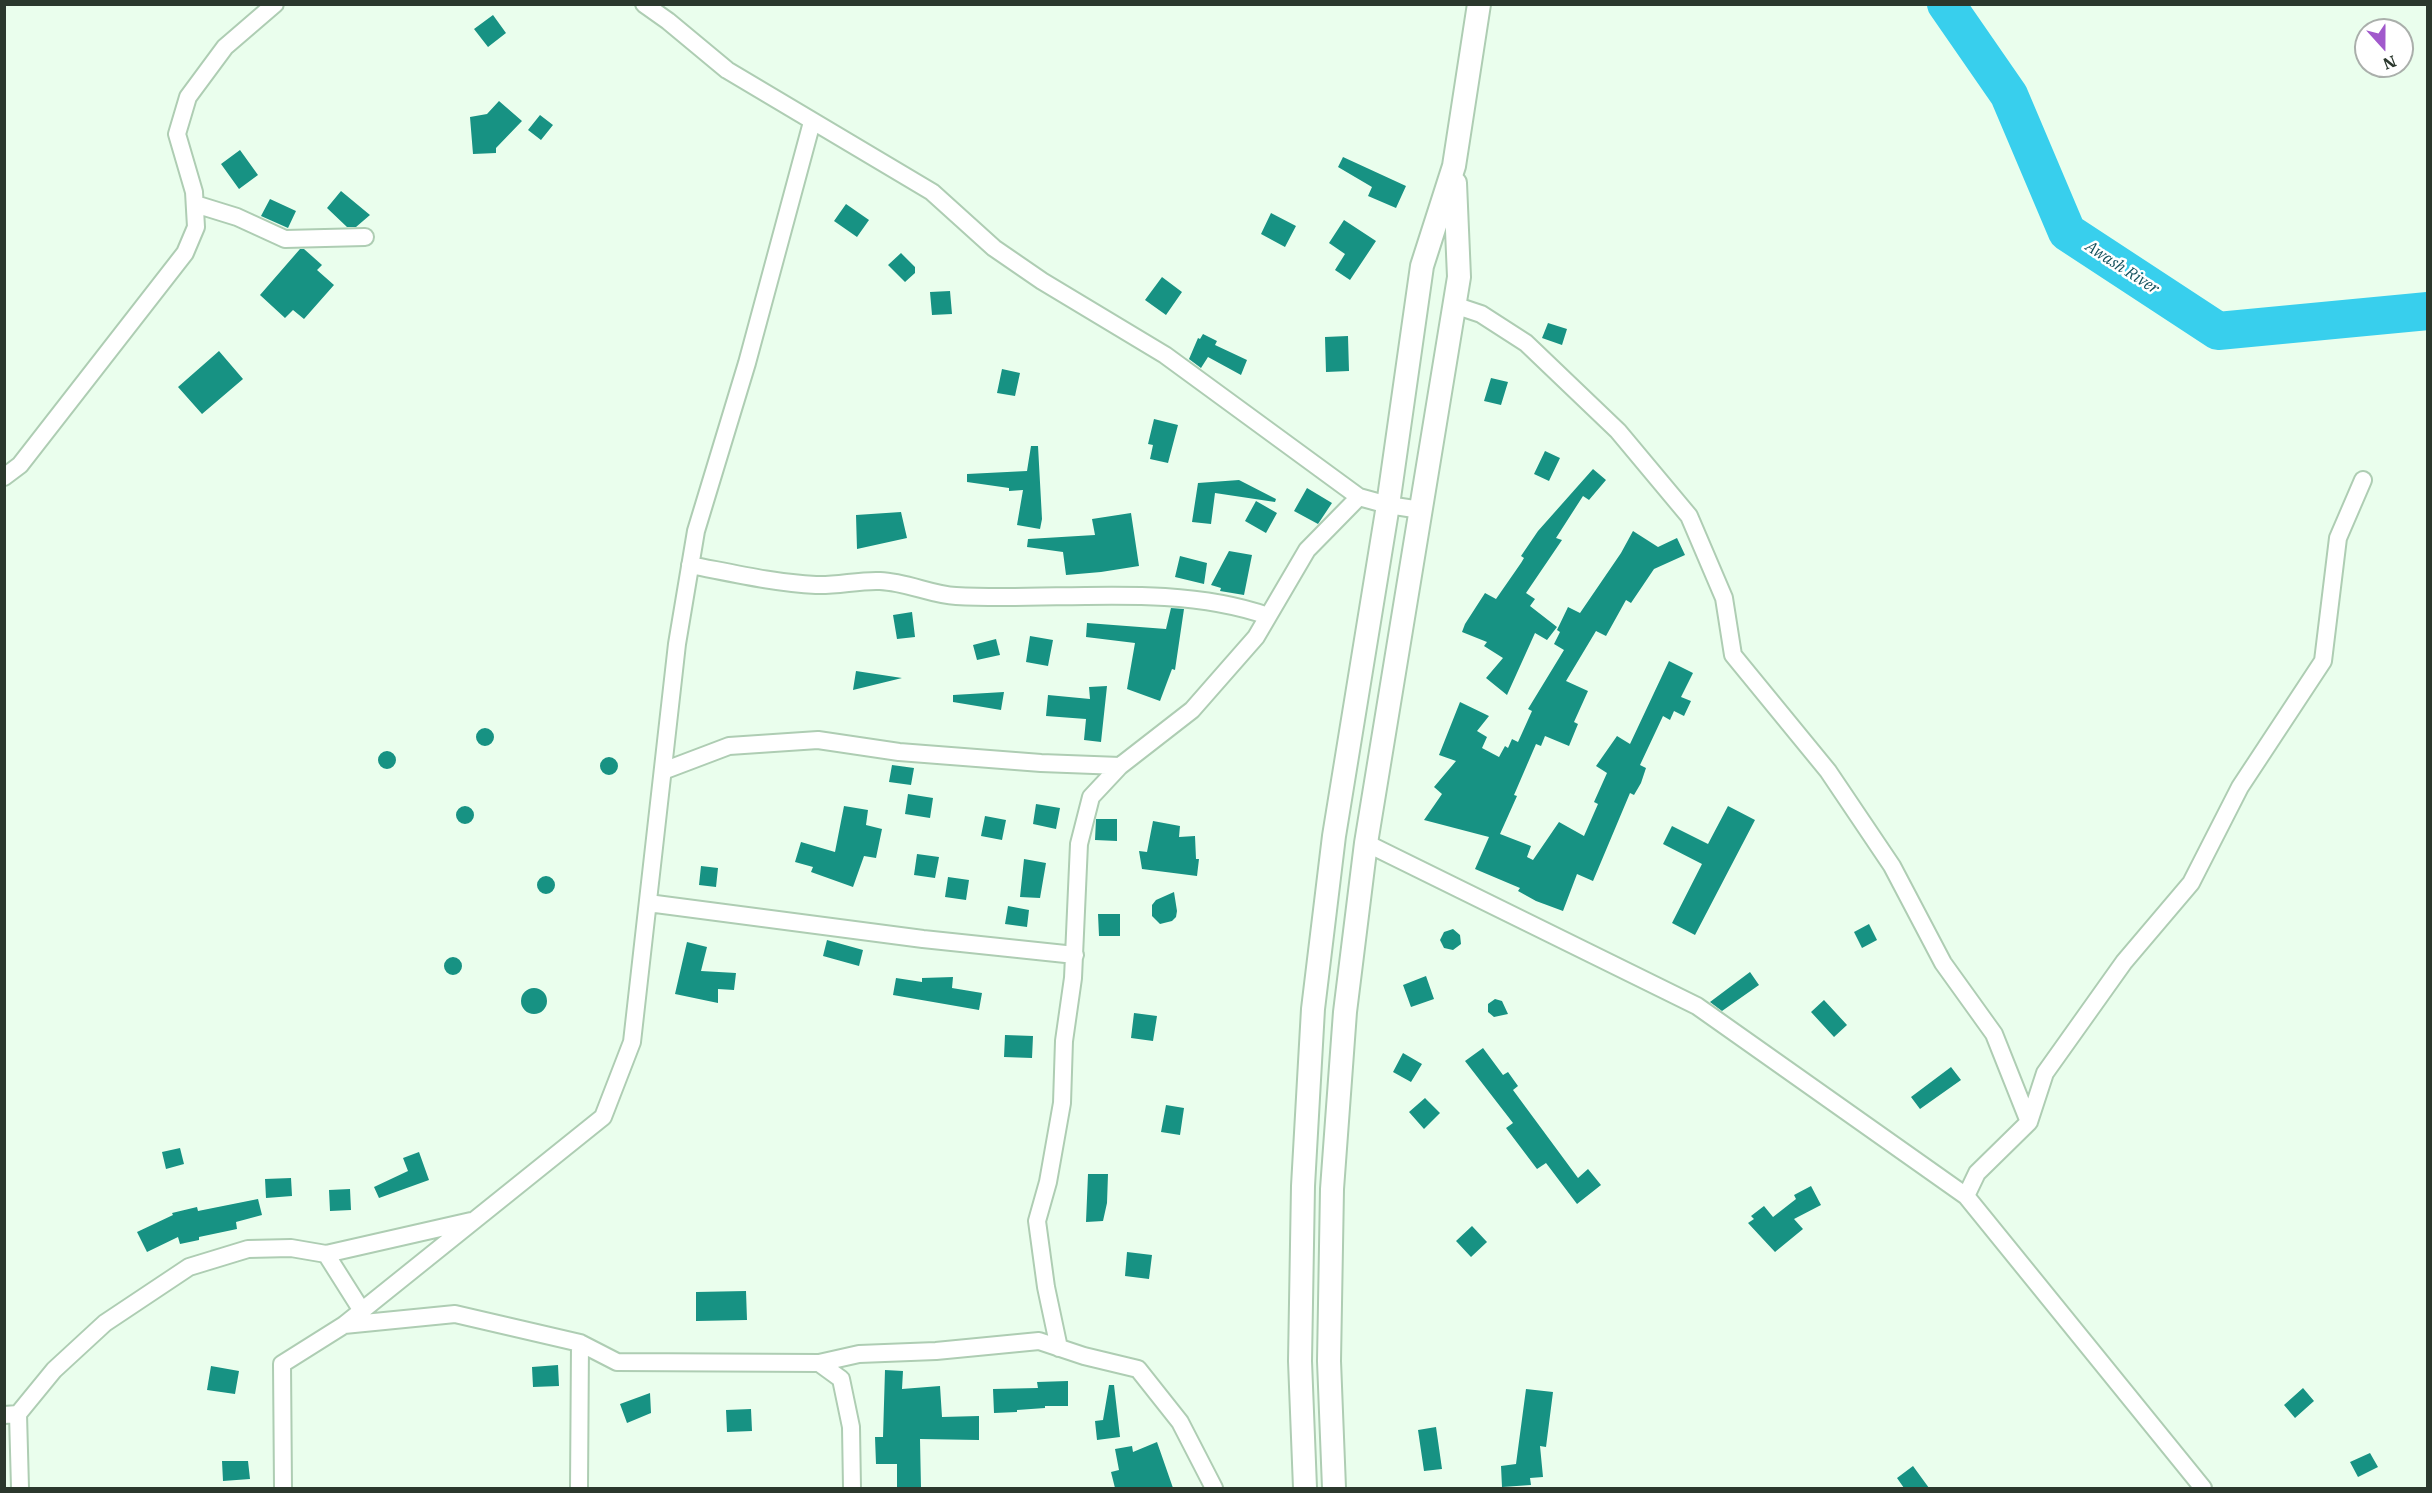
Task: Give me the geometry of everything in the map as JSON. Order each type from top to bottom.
[{"type":"main road","points":[[1305,1488],[1300,1349],[1303,1186],[1313,1009],[1334,836],[1388,505],[1422,266],[1455,166],[1479,4]]},
{"type":"main road","points":[[1334,1488],[1329,1361],[1332,1189],[1345,1012],[1366,843],[1459,277],[1455,166]]},
{"type":"street","points":[[4,477],[20,465],[184,253],[196,227],[194,192],[177,134],[188,97],[225,47],[274,4]]},
{"type":"street","points":[[644,4],[727,70],[932,192],[994,248],[1042,281],[1165,355],[1359,497],[1388,505],[1421,510]]},
{"type":"street","points":[[283,1488],[282,1364],[344,1325],[603,1117],[632,1042],[677,644],[696,531],[747,363],[812,122]]},
{"type":"street","points":[[195,204],[237,217],[285,239],[364,237]]},
{"type":"street","points":[[1454,305],[1481,314],[1526,343],[1618,431],[1689,516],[1724,598],[1733,655],[1828,771],[1892,866],[1943,963],[1994,1034],[2029,1122]]},
{"type":"street","points":[[1966,1196],[1977,1173],[2029,1122],[2045,1073],[2124,962],[2191,883],[2240,788],[2323,661],[2338,538],[2363,480]]},
{"type":"street","points":[[1059,1348],[1046,1287],[1037,1221],[1048,1182],[1062,1103],[1064,1041],[1075,955],[1079,844],[1090,797],[1120,766],[1192,710],[1256,637],[1307,550],[1359,497]]},
{"type":"street","points":[[690,565],[754,577],[817,585],[880,581],[953,596],[1095,595],[1185,600],[1248,609],[1268,616]]},
{"type":"street","points":[[663,771],[729,746],[818,740],[899,752],[1041,763],[1120,766]]},
{"type":"street","points":[[1366,843],[1697,1006],[1966,1196],[2203,1488]]},
{"type":"street","points":[[648,903],[844,930],[1075,955]]},
{"type":"street","points":[[20,1488],[11,1415],[54,1370],[105,1323],[189,1267],[248,1249],[291,1248],[326,1254],[476,1220]]},
{"type":"street","points":[[326,1254],[362,1311]]},
{"type":"street","points":[[344,1325],[456,1314],[580,1343],[617,1362],[819,1363],[859,1354],[936,1351],[1039,1341],[1138,1369],[1180,1422],[1215,1488]]},
{"type":"street","points":[[579,1488],[580,1343]]},
{"type":"street","points":[[819,1363],[841,1379],[851,1427],[852,1488]]},
{"type":"building","points":[[493,15],[506,33],[488,47],[474,29]]},
{"type":"building","points":[[499,101],[522,121],[496,148],[496,153],[473,154],[470,117],[487,114]]},
{"type":"building","points":[[540,115],[553,125],[541,140],[528,130]]},
{"type":"building","points":[[240,150],[258,175],[239,189],[221,164]]},
{"type":"building","points":[[1343,157],[1406,186],[1396,208],[1368,196],[1372,187],[1338,167]]},
{"type":"building","points":[[341,191],[370,215],[356,227],[347,227],[327,208]]},
{"type":"building","points":[[270,199],[296,211],[288,228],[261,216]]},
{"type":"building","points":[[846,204],[869,220],[857,237],[834,221]]},
{"type":"building","points":[[1271,213],[1296,226],[1285,247],[1261,234]]},
{"type":"building","points":[[1344,220],[1376,241],[1350,280],[1335,270],[1345,254],[1329,243]]},
{"type":"building","points":[[300,249],[304,249],[322,265],[317,270],[334,285],[304,319],[293,310],[285,318],[260,295]]},
{"type":"building","points":[[901,253],[915,267],[915,273],[905,282],[888,265]]},
{"type":"building","points":[[1162,277],[1182,292],[1166,315],[1145,300]]},
{"type":"building","points":[[950,291],[952,314],[932,315],[930,292]]},
{"type":"building","points":[[1548,323],[1567,329],[1562,345],[1542,338]]},
{"type":"building","points":[[1203,334],[1217,341],[1215,345],[1247,360],[1241,375],[1208,357],[1201,368],[1189,359],[1198,338],[1200,339]]},
{"type":"building","points":[[1348,336],[1349,371],[1326,372],[1325,337]]},
{"type":"building","points":[[219,351],[243,379],[202,414],[178,387]]},
{"type":"building","points":[[1002,369],[1020,373],[1015,396],[997,393]]},
{"type":"building","points":[[1491,378],[1508,382],[1501,405],[1484,401]]},
{"type":"building","points":[[1154,419],[1178,425],[1168,463],[1150,459],[1153,445],[1148,444]]},
{"type":"building","points":[[1031,446],[1038,446],[1042,519],[1040,529],[1017,525],[1023,490],[1009,491],[1009,488],[967,482],[967,474],[1027,471]]},
{"type":"building","points":[[1545,451],[1560,458],[1549,481],[1534,474]]},
{"type":"building","points":[[1593,469],[1606,480],[1589,500],[1583,496],[1556,538],[1562,540],[1526,593],[1535,599],[1530,606],[1557,627],[1547,640],[1535,633],[1507,695],[1486,678],[1503,658],[1484,646],[1487,642],[1462,632],[1465,624],[1485,593],[1496,599],[1521,563],[1524,558],[1521,556],[1538,531]]},
{"type":"building","points":[[1239,480],[1276,499],[1275,502],[1215,493],[1211,524],[1192,522],[1198,483]]},
{"type":"building","points":[[1307,488],[1332,503],[1318,524],[1294,511]]},
{"type":"building","points":[[1256,501],[1277,513],[1266,533],[1245,521]]},
{"type":"building","points":[[901,512],[907,538],[857,549],[856,515]]},
{"type":"building","points":[[1131,513],[1139,566],[1066,575],[1063,552],[1027,547],[1028,539],[1095,535],[1092,519]]},
{"type":"building","points":[[1633,531],[1658,547],[1677,538],[1685,555],[1654,569],[1631,603],[1626,600],[1606,636],[1596,631],[1566,681],[1588,691],[1574,722],[1578,724],[1569,746],[1545,736],[1541,746],[1536,744],[1500,834],[1531,846],[1527,857],[1533,860],[1559,822],[1584,836],[1598,804],[1594,802],[1607,773],[1596,766],[1617,736],[1630,744],[1669,661],[1693,673],[1681,697],[1691,701],[1684,716],[1674,711],[1670,720],[1663,716],[1640,765],[1646,768],[1641,783],[1634,795],[1630,793],[1593,881],[1577,874],[1563,911],[1536,901],[1518,891],[1520,888],[1475,869],[1489,837],[1424,820],[1442,794],[1434,787],[1456,761],[1439,755],[1460,702],[1489,716],[1477,731],[1487,737],[1482,748],[1499,757],[1505,746],[1508,748],[1512,739],[1518,742],[1532,711],[1528,709],[1564,650],[1554,644],[1560,632],[1557,630],[1568,607],[1580,613],[1621,553]]},
{"type":"building","points":[[1229,551],[1252,555],[1244,595],[1220,591],[1221,588],[1211,585]]},
{"type":"building","points":[[1180,556],[1207,563],[1204,584],[1175,577]]},
{"type":"building","points":[[1171,608],[1184,609],[1175,670],[1172,669],[1160,701],[1127,689],[1135,643],[1086,637],[1087,623],[1166,629]]},
{"type":"building","points":[[912,612],[915,637],[897,639],[893,615]]},
{"type":"building","points":[[1030,636],[1053,640],[1048,666],[1026,662]]},
{"type":"building","points":[[996,639],[1000,655],[977,660],[973,645]]},
{"type":"building","points":[[856,671],[902,678],[853,690]]},
{"type":"building","points":[[1107,686],[1101,742],[1084,740],[1086,719],[1046,716],[1048,695],[1090,699],[1089,687]]},
{"type":"building","points":[[1004,692],[1001,710],[953,702],[953,695]]},
{"type":"building","points":[[481,728],[489,728],[494,733],[492,744],[481,746],[476,741],[476,733]]},
{"type":"building","points":[[383,751],[391,751],[396,756],[394,767],[383,769],[378,764],[378,756]]},
{"type":"building","points":[[605,757],[613,757],[618,762],[616,773],[605,775],[600,770],[600,762]]},
{"type":"building","points":[[892,765],[914,768],[911,785],[889,782]]},
{"type":"building","points":[[908,794],[933,798],[930,818],[905,814]]},
{"type":"building","points":[[1036,804],[1060,808],[1056,829],[1033,824]]},
{"type":"building","points":[[461,806],[469,806],[474,811],[472,822],[461,824],[456,819],[456,811]]},
{"type":"building","points":[[844,806],[868,810],[866,825],[882,829],[876,858],[864,856],[853,887],[811,872],[813,867],[795,862],[801,842],[835,852]]},
{"type":"building","points":[[1728,806],[1755,820],[1695,935],[1672,923],[1702,864],[1663,844],[1672,826],[1708,844]]},
{"type":"building","points":[[985,816],[1006,820],[1002,840],[981,836]]},
{"type":"building","points":[[1096,819],[1117,819],[1117,841],[1095,840]]},
{"type":"building","points":[[1153,821],[1180,826],[1179,837],[1195,836],[1196,859],[1199,859],[1197,876],[1142,869],[1139,851],[1147,852]]},
{"type":"building","points":[[917,854],[939,857],[935,878],[914,875]]},
{"type":"building","points":[[1024,859],[1046,863],[1040,898],[1020,897]]},
{"type":"building","points":[[701,866],[718,868],[716,887],[699,885]]},
{"type":"building","points":[[542,876],[550,876],[555,881],[553,892],[542,894],[537,889],[537,881]]},
{"type":"building","points":[[948,877],[969,880],[966,900],[945,897]]},
{"type":"building","points":[[1174,892],[1176,917],[1172,921],[1160,924],[1152,916],[1152,905],[1156,900]]},
{"type":"building","points":[[1008,906],[1029,910],[1027,927],[1005,924]]},
{"type":"building","points":[[1098,914],[1120,914],[1120,936],[1099,936]]},
{"type":"building","points":[[1869,924],[1877,940],[1862,948],[1854,932]]},
{"type":"building","points":[[1453,929],[1460,935],[1461,944],[1453,950],[1444,948],[1440,940],[1444,932]]},
{"type":"building","points":[[827,940],[863,950],[859,966],[823,956]]},
{"type":"building","points":[[687,942],[707,947],[701,971],[736,973],[734,990],[718,989],[718,1003],[675,994]]},
{"type":"building","points":[[449,957],[457,957],[462,962],[460,973],[449,975],[444,970],[444,962]]},
{"type":"building","points":[[1750,972],[1759,985],[1722,1011],[1710,1002]]},
{"type":"building","points":[[1426,976],[1434,999],[1411,1007],[1403,985]]},
{"type":"building","points":[[953,977],[952,988],[982,993],[979,1010],[893,995],[896,978],[922,982],[922,978]]},
{"type":"building","points":[[534,988],[543,992],[547,1001],[543,1010],[534,1014],[525,1010],[521,1001],[525,992]]},
{"type":"building","points":[[1495,999],[1502,1001],[1508,1014],[1494,1017],[1488,1012],[1488,1004]]},
{"type":"building","points":[[1824,1000],[1847,1025],[1834,1037],[1811,1012]]},
{"type":"building","points":[[1134,1013],[1157,1016],[1153,1041],[1131,1038]]},
{"type":"building","points":[[1005,1035],[1033,1036],[1032,1058],[1004,1057]]},
{"type":"building","points":[[1483,1048],[1503,1075],[1508,1072],[1518,1086],[1513,1090],[1578,1178],[1588,1169],[1601,1185],[1577,1204],[1546,1163],[1537,1169],[1506,1128],[1513,1123],[1465,1061]]},
{"type":"building","points":[[1403,1053],[1422,1064],[1411,1082],[1393,1072]]},
{"type":"building","points":[[1951,1067],[1961,1080],[1920,1109],[1911,1097]]},
{"type":"building","points":[[1425,1098],[1440,1113],[1424,1129],[1409,1112]]},
{"type":"building","points":[[1166,1105],[1184,1108],[1180,1135],[1161,1132]]},
{"type":"building","points":[[180,1148],[184,1164],[166,1169],[162,1152]]},
{"type":"building","points":[[419,1152],[429,1180],[379,1198],[374,1187],[408,1171],[403,1158]]},
{"type":"building","points":[[1088,1174],[1108,1174],[1107,1203],[1103,1221],[1086,1222]]},
{"type":"building","points":[[291,1178],[292,1196],[266,1198],[265,1179]]},
{"type":"building","points":[[1811,1186],[1821,1205],[1794,1219],[1803,1229],[1775,1252],[1748,1223],[1754,1219],[1751,1216],[1764,1206],[1773,1217],[1796,1199],[1794,1195]]},
{"type":"building","points":[[350,1189],[351,1210],[330,1211],[329,1190]]},
{"type":"building","points":[[258,1199],[262,1215],[236,1222],[237,1229],[199,1237],[199,1240],[180,1244],[178,1237],[147,1252],[137,1232],[173,1215],[172,1213],[197,1207],[198,1211]]},
{"type":"building","points":[[1472,1226],[1487,1242],[1471,1257],[1456,1241]]},
{"type":"building","points":[[1127,1252],[1152,1255],[1149,1279],[1125,1276]]},
{"type":"building","points":[[746,1291],[747,1320],[696,1321],[696,1292]]},
{"type":"building","points":[[558,1365],[559,1386],[533,1387],[532,1367]]},
{"type":"building","points":[[211,1366],[239,1371],[235,1394],[207,1390]]},
{"type":"building","points":[[885,1370],[903,1371],[902,1389],[940,1386],[942,1417],[979,1416],[979,1440],[920,1439],[921,1488],[897,1488],[897,1464],[876,1464],[875,1437],[883,1437]]},
{"type":"building","points":[[1068,1381],[1068,1406],[1045,1406],[1045,1408],[1017,1410],[1017,1412],[994,1413],[993,1389],[1038,1388],[1037,1382]]},
{"type":"building","points":[[1109,1385],[1114,1385],[1120,1437],[1097,1440],[1095,1421],[1103,1420]]},
{"type":"building","points":[[2303,1388],[2314,1401],[2295,1418],[2284,1405]]},
{"type":"building","points":[[1526,1389],[1553,1392],[1546,1447],[1540,1446],[1543,1477],[1530,1478],[1531,1485],[1502,1487],[1501,1466],[1516,1464]]},
{"type":"building","points":[[650,1393],[651,1413],[627,1423],[620,1404]]},
{"type":"building","points":[[751,1409],[752,1431],[727,1432],[726,1410]]},
{"type":"building","points":[[1436,1427],[1442,1469],[1424,1471],[1418,1430]]},
{"type":"building","points":[[1157,1442],[1173,1488],[1115,1488],[1111,1472],[1119,1470],[1115,1449],[1132,1446],[1133,1452]]},
{"type":"building","points":[[2370,1453],[2378,1467],[2358,1477],[2350,1462]]},
{"type":"building","points":[[222,1461],[248,1461],[250,1479],[223,1481]]},
{"type":"building","points":[[1913,1466],[1929,1488],[1904,1488],[1897,1478]]},
{"type":"waterway","name":"Awash River","points":[[1946,4],[2009,95],[2067,232],[2218,331],[2428,311]]}]
